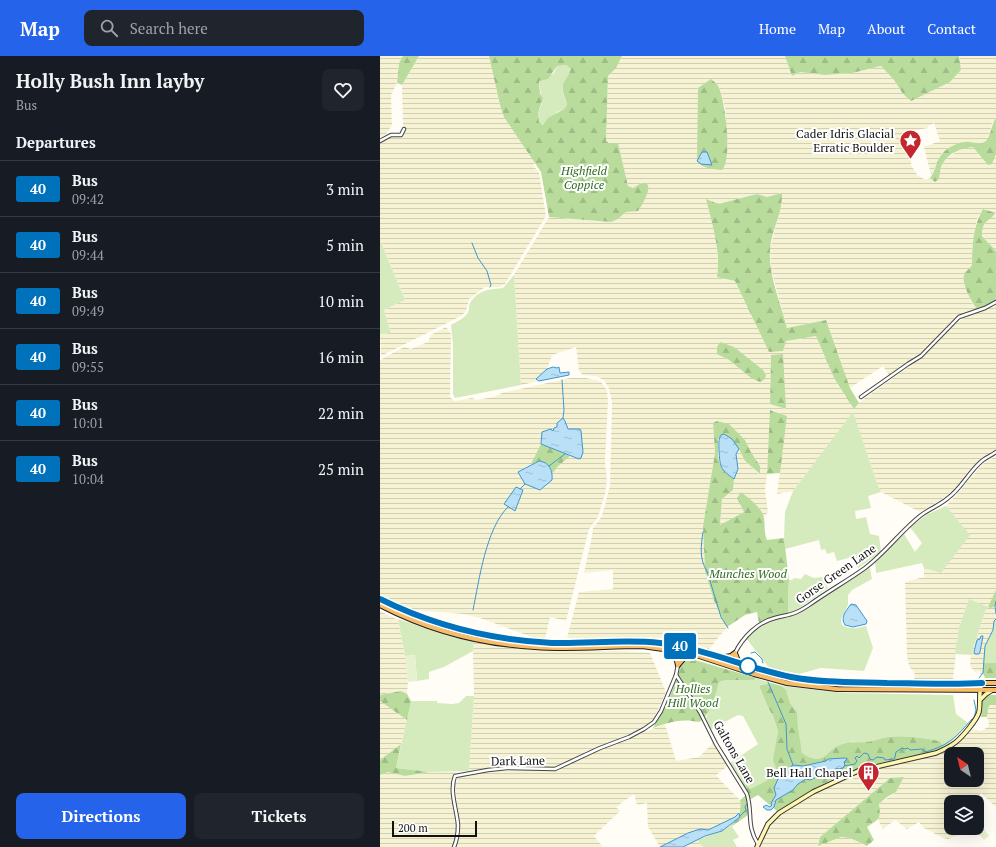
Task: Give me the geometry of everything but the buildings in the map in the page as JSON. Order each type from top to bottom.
[{"type":"highway","points":[[380,599],[434,622],[476,633],[503,638],[551,642],[648,642],[688,648],[739,664],[802,679],[834,682],[996,684]]},
{"type":"highway","points":[[380,605],[417,622],[449,633],[504,644],[536,648],[642,646],[696,655],[754,674],[787,683],[803,685],[837,688],[994,690]]},
{"type":"highway","points":[[670,650],[676,658],[678,665]]},
{"type":"highway","points":[[719,657],[729,657],[735,653],[739,664]]},
{"type":"highway","points":[[678,665],[684,658],[696,655]]},
{"type":"main road","points":[[758,845],[768,824],[779,813],[813,792],[858,770],[926,756],[946,749],[957,741],[977,717],[979,713],[980,690],[982,683]]},
{"type":"main road","points":[[947,684],[951,686],[974,686],[980,690]]},
{"type":"main road","points":[[973,690],[980,700]]},
{"type":"main road","points":[[980,700],[986,694],[994,690]]},
{"type":"street","points":[[380,141],[392,136],[401,135],[404,129]]},
{"type":"street","points":[[861,398],[921,356],[959,317],[985,308],[996,302]]},
{"type":"street","name":"Gorse Green Lane","points":[[735,653],[746,636],[757,627],[774,618],[787,616],[798,612],[864,569],[887,549],[904,530],[921,515],[948,499],[957,491],[983,460],[996,452]]},
{"type":"street","name":"Dark Lane","points":[[454,847],[457,840],[458,826],[453,784],[455,776],[507,768],[555,769],[600,748],[626,738],[654,722],[661,711],[676,675],[678,665]]},
{"type":"street","name":"Galtons Lane","points":[[676,675],[700,712],[716,744],[747,794],[749,801],[750,826],[758,845]]},
{"type":"shaded area","points":[[380,56],[403,56],[399,63],[397,83],[391,95],[392,125],[385,136],[380,138]]},
{"type":"shaded area","points":[[419,56],[489,56],[500,105],[504,116],[535,163],[533,165],[539,173],[546,216],[505,284],[500,287],[485,287],[469,299],[466,311],[461,316],[381,356],[380,334],[391,333],[384,310],[405,300],[380,240],[380,142],[391,137],[400,137],[403,135],[405,128],[403,126],[402,85]]},
{"type":"shaded area","points":[[622,56],[785,56],[792,76],[800,72],[825,75],[852,73],[881,66],[894,80],[903,94],[950,82],[961,70],[959,56],[996,56],[996,118],[992,124],[987,141],[982,144],[965,148],[973,147],[992,164],[996,154],[996,213],[983,209],[977,219],[972,248],[972,265],[964,275],[963,281],[972,303],[977,309],[953,320],[929,346],[889,375],[883,366],[850,388],[826,320],[787,328],[771,269],[770,249],[782,201],[782,193],[767,197],[757,194],[717,204],[706,199],[716,238],[718,266],[717,277],[735,281],[769,352],[786,341],[816,336],[834,378],[854,408],[861,401],[921,358],[962,319],[996,304],[996,450],[984,456],[945,497],[920,512],[881,492],[853,413],[793,491],[777,494],[787,416],[771,410],[765,490],[768,512],[764,517],[760,509],[737,498],[744,512],[720,526],[722,499],[733,490],[734,479],[738,469],[736,454],[739,449],[745,461],[759,474],[760,466],[745,440],[713,423],[715,453],[703,526],[705,569],[714,601],[727,627],[709,649],[675,638],[567,638],[579,592],[613,589],[613,570],[584,573],[593,528],[602,516],[610,486],[612,402],[609,389],[604,380],[596,376],[583,375],[579,371],[576,347],[552,355],[547,369],[536,379],[539,381],[521,385],[514,275],[549,217],[611,222],[618,219],[626,212],[641,183],[633,188],[628,186],[618,144],[609,143],[606,141],[608,76],[616,68]],"holes":[[[719,86],[725,108],[728,151]],[[934,123],[940,141],[924,147],[931,175],[930,178],[926,180],[918,176],[911,165],[913,135],[911,131],[928,128],[928,126]],[[962,148],[945,159],[942,164],[935,182],[930,178],[942,153]],[[717,354],[766,375],[751,378],[729,360]],[[771,355],[786,409],[770,404]]]},
{"type":"shaded area","points":[[996,214],[996,251],[982,236],[982,229],[987,220]]},
{"type":"shaded area","points":[[446,327],[451,334],[450,397],[454,401],[494,397],[502,393],[570,378],[586,378],[596,380],[601,382],[607,390],[608,401],[605,461],[607,480],[605,494],[598,517],[589,529],[566,621],[550,617],[545,639],[532,637],[480,618],[464,614],[414,610],[398,605],[380,595],[380,360],[404,347],[411,349],[428,342],[431,335]]},
{"type":"shaded area","points":[[996,456],[996,590],[991,608],[995,606],[996,619],[994,621],[993,630],[985,646],[983,673],[981,675],[979,671],[975,672],[970,666],[971,655],[985,611],[969,599],[959,627],[953,679],[914,679],[915,674],[909,666],[907,656],[905,582],[924,577],[924,568],[941,572],[969,535],[946,506],[985,462]]},
{"type":"shaded area","points":[[380,611],[398,620],[405,656],[408,682],[407,694],[401,691],[380,695]]},
{"type":"shaded area","points":[[474,642],[522,649],[650,653],[666,692],[654,718],[649,724],[555,768],[500,767],[469,771],[474,696]]},
{"type":"shaded area","points":[[380,701],[407,720],[401,744],[380,760]]},
{"type":"shaded area","points":[[990,705],[996,705],[996,807],[981,793],[979,795],[944,795],[944,835],[959,835],[948,839],[943,838],[924,828],[919,822],[907,829],[895,820],[883,829],[878,820],[880,815],[879,804],[896,792],[904,777],[890,778],[820,837],[818,845],[841,837],[850,838],[868,847],[759,847],[771,825],[780,815],[815,793],[861,771],[928,757],[944,751],[944,787],[984,787],[984,747],[951,747],[972,729],[981,731],[988,727],[989,723],[987,708]]},
{"type":"shaded area","points":[[665,724],[676,761],[699,757],[713,743],[728,766],[716,775],[740,800],[742,807],[735,817],[708,830],[700,829],[688,833],[660,847],[648,827],[647,803],[637,805],[634,794],[616,807],[620,811],[594,836],[603,847],[455,847],[459,825],[455,784],[461,776],[488,771],[556,770],[602,749]]},
{"type":"shaded area","points":[[388,771],[405,776],[430,772],[456,772],[451,780],[456,827],[456,836],[452,847],[380,847],[380,775]]},
{"type":"shaded area","points":[[697,840],[703,847],[683,847]]},
{"type":"green space","points":[[403,56],[419,56],[402,85],[397,83],[399,63]]},
{"type":"green space","name":"Highfield Coppice","points":[[489,56],[622,56],[616,68],[608,76],[606,141],[609,143],[618,143],[628,186],[633,188],[642,183],[646,183],[648,186],[647,195],[638,211],[626,212],[618,219],[611,222],[549,217],[541,172],[504,117]],"holes":[[[566,65],[571,69],[563,84],[563,92],[567,105],[564,109],[548,118],[543,125],[539,122],[538,113],[543,98],[540,94],[539,81],[548,79],[557,66]]]},
{"type":"green space","points":[[785,56],[959,56],[961,70],[950,82],[911,101],[903,94],[894,80],[881,66],[852,73],[825,75],[800,72],[792,76]]},
{"type":"green space","points":[[566,65],[571,69],[562,89],[567,105],[564,109],[557,112],[544,125],[539,122],[538,113],[542,103],[539,81],[554,73],[557,66]]},
{"type":"green space","points":[[711,79],[717,84],[724,105],[727,130],[727,155],[722,170],[705,167],[697,161],[698,88]]},
{"type":"green space","points":[[996,118],[996,154],[992,164],[988,165],[973,147],[964,149],[948,156],[945,159],[941,166],[939,179],[935,182],[930,178],[934,172],[937,162],[950,147],[962,142],[981,143],[986,141]]},
{"type":"green space","points":[[782,193],[781,208],[772,235],[770,259],[773,279],[787,328],[826,320],[850,388],[859,403],[854,409],[834,378],[816,336],[786,341],[783,351],[769,352],[735,281],[717,277],[717,247],[706,199],[718,204],[757,194],[767,197]]},
{"type":"green space","points":[[983,209],[996,213],[984,225],[982,236],[996,251],[996,301],[977,309],[972,302],[963,279],[972,265],[975,229]]},
{"type":"green space","points":[[380,240],[405,300],[384,310],[391,333],[380,334]]},
{"type":"green space","points":[[514,275],[521,385],[455,398],[453,394],[453,345],[451,325],[467,314],[470,303],[477,295],[485,291],[503,288]]},
{"type":"green space","points":[[720,342],[734,347],[763,370],[766,375],[765,379],[760,382],[751,378],[729,360],[717,354],[717,347]]},
{"type":"green space","points":[[783,354],[786,409],[770,404],[771,355]]},
{"type":"green space","points":[[770,410],[787,416],[780,473],[767,474]]},
{"type":"green space","points":[[853,412],[881,492],[868,496],[871,508],[855,511],[856,519],[866,517],[870,534],[879,536],[881,552],[858,568],[852,557],[837,561],[834,552],[827,554],[825,549],[821,550],[819,540],[785,549],[784,537],[785,512],[793,491]]},
{"type":"green space","name":"Munches Wood","points":[[717,421],[729,424],[745,440],[760,466],[760,474],[745,461],[739,449],[729,437],[718,439],[719,462],[724,470],[734,479],[733,490],[722,499],[720,525],[744,512],[737,498],[741,492],[761,510],[764,518],[765,535],[767,540],[784,538],[789,580],[788,614],[780,615],[759,623],[757,612],[745,615],[727,627],[714,601],[705,570],[703,526],[715,453],[713,423]]},
{"type":"green space","points":[[541,444],[570,456],[557,467],[553,473],[551,468],[539,461],[531,464]]},
{"type":"green space","points":[[946,506],[970,535],[941,573],[924,568],[922,563],[876,573],[875,562],[904,534],[915,552],[922,543],[910,527],[928,514]]},
{"type":"green space","points":[[869,565],[872,579],[852,590],[848,595],[848,605],[841,619],[842,625],[848,628],[866,626],[873,648],[864,671],[821,668],[799,674],[769,668],[746,638],[774,620],[799,613]]},
{"type":"green space","points":[[805,574],[814,578],[822,577],[828,588],[788,614],[789,580],[794,578],[801,579]]},
{"type":"green space","points":[[996,590],[996,606],[991,608],[988,607]]},
{"type":"green space","points":[[969,599],[988,607],[985,611],[971,655],[955,654],[959,627]]},
{"type":"green space","points":[[398,619],[445,635],[474,642],[473,651],[444,667],[429,672],[429,679],[417,681],[415,655],[405,656]]},
{"type":"green space","points":[[996,619],[996,663],[983,663],[985,646],[993,631],[994,621]]},
{"type":"green space","points":[[415,655],[417,681],[408,682],[405,656]]},
{"type":"green space","name":"Hollies Hill Wood","points":[[686,659],[695,660],[756,678],[754,680],[726,680],[719,682],[710,710],[699,722],[687,720],[676,721],[653,728],[670,696],[682,661]]},
{"type":"green space","points":[[983,663],[996,663],[996,678],[985,678],[983,673]]},
{"type":"green space","points":[[756,678],[771,683],[759,687],[773,716],[778,731],[776,745],[778,771],[766,781],[750,789],[738,776],[730,763],[758,744],[743,716],[738,715],[711,729],[706,718],[719,682],[726,680],[754,680]]},
{"type":"green space","points":[[771,683],[782,686],[786,690],[790,703],[797,712],[802,753],[810,757],[816,759],[820,758],[836,747],[845,743],[867,742],[894,736],[940,741],[944,748],[868,766],[844,774],[810,791],[778,812],[758,795],[751,799],[738,776],[750,789],[766,781],[777,771],[773,760],[778,731],[773,716],[759,686]]},
{"type":"green space","points":[[782,686],[844,693],[953,695],[956,714],[968,723],[944,748],[940,741],[894,736],[867,742],[845,743],[836,747],[824,756],[816,759],[802,753],[797,712],[790,703],[786,690]]},
{"type":"green space","points":[[401,691],[407,694],[411,701],[407,720],[380,701],[380,695]]},
{"type":"green space","points":[[985,695],[996,695],[996,705],[990,705],[988,708],[987,717],[981,717],[982,702]]},
{"type":"green space","points":[[466,696],[474,696],[469,771],[430,772],[396,768],[411,701],[437,701],[437,703],[452,704],[459,703]]},
{"type":"green space","points":[[401,744],[396,768],[430,772],[405,776],[388,772],[380,775],[380,760]]},
{"type":"green space","points":[[904,777],[896,792],[879,804],[879,818],[867,827],[874,840],[867,846],[850,838],[841,837],[818,846],[820,837],[890,778]]},
{"type":"green space","points":[[746,795],[748,815],[732,826],[731,825],[740,817],[740,800]]},
{"type":"green space","points":[[731,825],[739,837],[733,840],[737,847],[703,847],[697,840],[722,831]]},
{"type":"green space","points":[[984,829],[989,836],[984,840],[979,835],[984,835]]},
{"type":"water","points":[[702,152],[707,152],[712,165],[701,164],[697,161]]},
{"type":"water","points":[[559,367],[560,373],[569,372],[569,375],[539,381],[536,379],[547,369]]},
{"type":"water","points":[[563,418],[568,429],[580,429],[581,431],[583,452],[581,458],[579,459],[541,444],[542,432],[551,429],[553,431],[554,428],[557,427],[557,423]]},
{"type":"water","points":[[724,434],[732,439],[739,449],[736,454],[738,469],[734,479],[723,470],[720,464],[719,441],[721,435]]},
{"type":"water","points":[[539,461],[550,467],[552,476],[552,480],[540,490],[525,484],[518,472]]},
{"type":"water","points":[[516,487],[523,490],[515,511],[504,504]]},
{"type":"water","points":[[851,604],[856,605],[867,621],[866,624],[853,627],[845,625],[843,617]]},
{"type":"water","points":[[981,636],[983,636],[980,652],[979,654],[975,654],[974,652],[977,640],[980,639]]},
{"type":"water","points":[[828,759],[847,759],[844,762],[845,765],[843,768],[837,768],[831,772],[825,773],[810,780],[806,779],[798,784],[793,790],[776,800],[774,807],[771,810],[767,810],[763,807],[766,805],[770,807],[772,805],[771,803],[776,795],[774,788],[782,770],[787,770],[793,765],[803,766],[826,761]]},
{"type":"water","points":[[739,813],[740,817],[722,831],[705,836],[683,847],[660,847],[688,833],[700,829],[708,830],[735,817]]},
{"type":"waterway","points":[[472,243],[478,258],[487,271],[491,285],[490,287]]},
{"type":"waterway","points":[[562,380],[564,410],[563,418]]},
{"type":"waterway","points":[[549,466],[565,454]]},
{"type":"waterway","points":[[520,489],[525,484]]},
{"type":"waterway","points":[[473,610],[484,556],[489,541],[500,516],[508,507]]},
{"type":"waterway","points":[[703,532],[701,547],[704,566],[707,571],[721,617],[728,628]]},
{"type":"waterway","points":[[996,601],[996,614]]},
{"type":"waterway","points":[[979,678],[983,673],[985,646],[993,630],[994,621],[996,619]]},
{"type":"waterway","points":[[751,653],[755,652],[762,659],[763,663]]},
{"type":"waterway","points":[[768,682],[786,724],[787,749],[793,765]]},
{"type":"waterway","points":[[974,700],[976,710],[974,718]]},
{"type":"waterway","points":[[844,766],[855,764],[857,761],[855,758],[857,756],[859,758],[864,753],[868,754],[870,759],[873,760],[877,757],[884,758],[885,760],[894,759],[896,752],[902,748],[908,748],[910,750],[922,749],[925,752],[934,749],[952,740],[972,719]]},
{"type":"waterway","points":[[740,816],[746,810],[745,807],[747,804]]},
{"type":"bus line","name":"40","points":[[380,599],[410,613],[452,628],[503,638],[551,642],[623,641],[661,643],[694,649],[739,664],[802,679],[834,682],[947,684],[982,683]]},
{"type":"place","name":"Cader Idris Glacial Erratic Boulder","points":[[910,160]]},
{"type":"place","name":"Bell Hall Chapel","points":[[868,792]]}]
